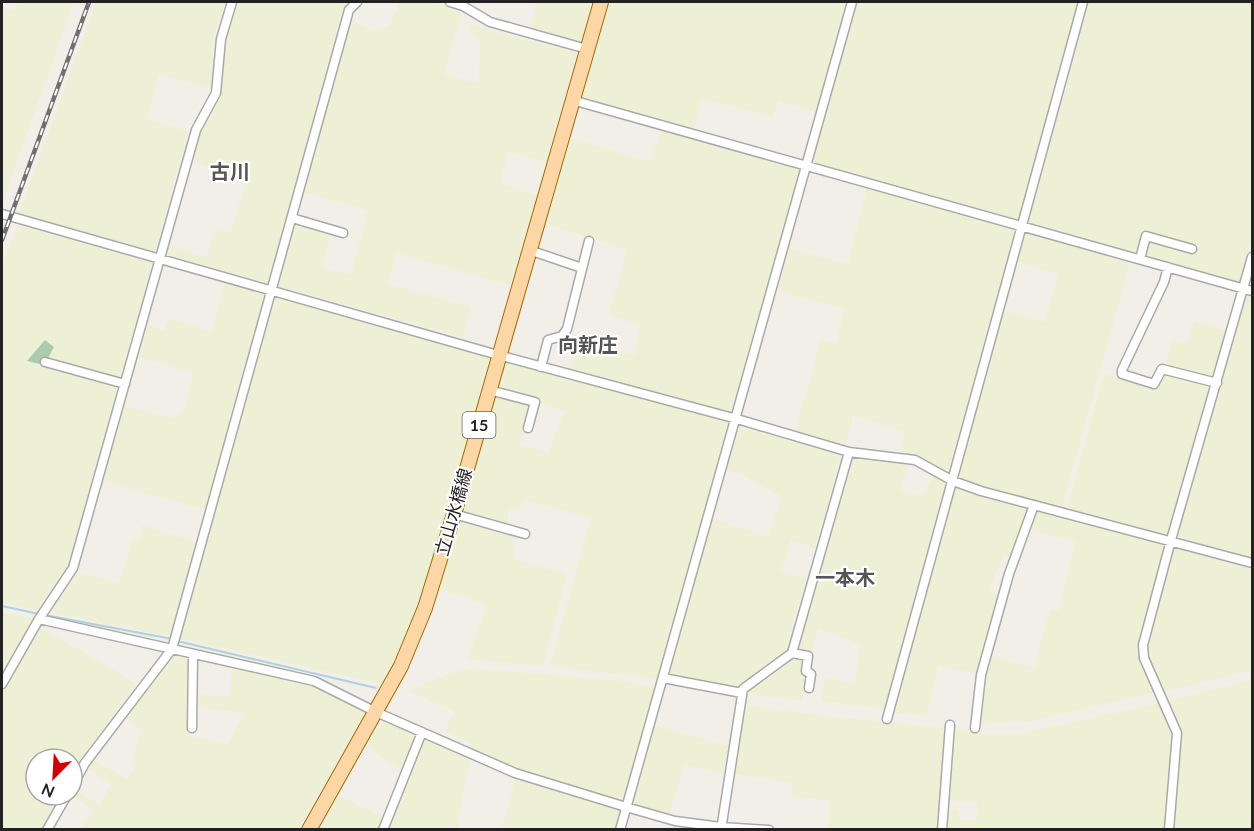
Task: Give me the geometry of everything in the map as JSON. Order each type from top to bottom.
[{"type":"main road","name":"立山水橋線","points":[[309,830],[401,666],[425,608],[601,2]]},
{"type":"street","points":[[2,684],[39,619],[73,568],[196,130],[216,93],[221,39],[232,2]]},
{"type":"street","points":[[84,765],[172,649],[349,10],[357,2]]},
{"type":"street","points":[[450,2],[463,6],[490,22],[586,49]]},
{"type":"street","points":[[620,830],[852,2]]},
{"type":"street","points":[[887,719],[954,481],[1083,2]]},
{"type":"street","points":[[572,100],[1248,290]]},
{"type":"street","points":[[2,214],[849,452],[915,460],[954,481],[981,491],[1252,563]]},
{"type":"street","points":[[292,218],[343,233]]},
{"type":"street","points":[[1140,259],[1146,236],[1192,249]]},
{"type":"street","points":[[541,367],[548,340],[562,336],[567,329],[589,241]]},
{"type":"street","points":[[529,250],[582,268]]},
{"type":"street","points":[[1169,830],[1177,733],[1144,658],[1143,645],[1216,383],[1248,290],[1252,257]]},
{"type":"street","points":[[1168,267],[1164,282],[1122,374],[1154,384],[1162,369],[1216,383]]},
{"type":"street","points":[[45,362],[125,384]]},
{"type":"street","points":[[489,390],[535,402],[528,428]]},
{"type":"street","points":[[721,828],[743,688],[792,653],[849,452]]},
{"type":"street","points":[[975,728],[981,675],[1010,574],[1034,505]]},
{"type":"street","points":[[454,514],[525,534]]},
{"type":"street","points":[[39,619],[314,681],[376,712],[515,773],[675,821],[721,828],[769,830]]},
{"type":"street","points":[[792,653],[808,656],[806,671],[811,674],[809,688]]},
{"type":"street","points":[[192,728],[193,654]]},
{"type":"street","points":[[663,678],[742,693]]},
{"type":"street","points":[[942,830],[950,725]]},
{"type":"street","points":[[383,830],[422,732]]},
{"type":"street","points":[[47,830],[60,807]]},
{"type":"green space","points":[[19,2],[74,2],[2,204],[2,7],[13,11]]},
{"type":"green space","points":[[96,2],[225,2],[213,39],[211,89],[159,74],[147,119],[188,131],[155,252],[19,214]]},
{"type":"green space","points":[[236,2],[348,2],[343,7],[268,283],[166,255],[167,245],[207,257],[214,230],[230,233],[245,186],[192,160],[199,135],[220,96],[224,39]]},
{"type":"green space","points":[[400,2],[429,2],[462,12],[444,74],[479,84],[480,41],[470,31],[470,25],[577,53],[546,162],[508,152],[500,184],[537,195],[510,285],[397,253],[388,284],[471,307],[463,337],[277,286],[294,222],[330,234],[322,267],[351,275],[368,210],[303,192],[350,20],[374,31],[389,26]]},
{"type":"green space","points":[[537,2],[594,2],[583,42],[530,28]]},
{"type":"green space","points":[[606,2],[847,2],[816,112],[778,101],[773,117],[702,99],[694,130],[577,98]]},
{"type":"green space","points":[[855,2],[1080,2],[1020,221],[812,163]]},
{"type":"green space","points":[[1090,2],[1252,2],[1252,237],[1240,284],[1028,223]]},
{"type":"green space","points":[[662,130],[802,168],[733,415],[570,369],[579,342],[634,355],[640,325],[609,314],[627,250],[543,223],[569,137],[650,162]]},
{"type":"green space","points":[[867,188],[1017,228],[950,474],[916,455],[901,454],[904,431],[853,416],[845,447],[795,432],[821,339],[836,343],[845,309],[778,292],[789,249],[848,264]]},
{"type":"green space","points":[[17,225],[152,263],[120,379],[28,361],[118,385],[68,565],[36,610],[2,602],[2,267]]},
{"type":"green space","points":[[1031,232],[1131,260],[1062,507],[957,479],[1003,310],[1045,322],[1058,274],[1016,262],[1025,236]]},
{"type":"green space","points":[[225,283],[262,293],[266,298],[206,510],[103,481],[124,406],[176,419],[185,407],[193,373],[139,357],[148,325],[164,331],[169,319],[212,332]]},
{"type":"green space","points":[[1246,293],[1252,294],[1252,560],[1177,538]]},
{"type":"green space","points":[[278,297],[490,358],[430,573],[406,639],[381,684],[180,638],[274,300]]},
{"type":"green space","points":[[1194,321],[1225,331],[1213,378],[1165,366],[1172,340],[1187,343]]},
{"type":"green space","points":[[45,340],[54,347],[44,365],[27,361]]},
{"type":"green space","points":[[504,360],[731,423],[659,679],[550,666],[591,518],[525,500],[520,508],[509,510],[507,524],[460,512],[494,395],[531,405],[519,444],[548,453],[565,411],[497,388]]},
{"type":"green space","points":[[1104,373],[1156,388],[1165,373],[1211,385],[1169,536],[1067,509]]},
{"type":"green space","points":[[737,427],[841,454],[815,548],[791,540],[781,571],[806,578],[785,650],[735,688],[671,677],[668,671],[710,518],[768,537],[781,496],[741,475],[725,470]]},
{"type":"green space","points":[[851,458],[909,465],[900,490],[923,495],[933,476],[948,484],[886,709],[821,701],[826,677],[855,684],[860,644],[818,628],[811,652],[797,650]]},
{"type":"green space","points":[[955,486],[1029,507],[1012,557],[1003,556],[988,593],[1000,596],[979,674],[938,666],[926,716],[895,713]]},
{"type":"green space","points":[[1036,509],[1167,545],[1139,653],[1156,692],[1030,721],[981,724],[984,682],[992,656],[1034,668],[1050,610],[1059,610],[1075,542],[1029,529]]},
{"type":"green space","points":[[459,521],[512,536],[515,560],[567,574],[543,666],[468,659],[486,606],[465,597],[439,591]]},
{"type":"green space","points":[[142,525],[197,542],[171,637],[50,612],[78,572],[119,583],[133,540],[139,541]]},
{"type":"green space","points":[[1174,548],[1252,569],[1252,670],[1164,692],[1148,658],[1146,648]]},
{"type":"green space","points":[[2,612],[32,619],[2,674]]},
{"type":"green space","points":[[38,626],[136,683],[84,756],[84,747],[24,747],[24,807],[55,807],[43,829],[2,830],[2,690]]},
{"type":"green space","points":[[172,653],[188,657],[189,736],[228,744],[245,713],[195,707],[196,694],[230,697],[232,666],[313,684],[366,710],[299,829],[81,829],[93,810],[84,804],[84,795],[100,804],[111,784],[87,768],[92,759],[127,779],[137,763],[133,760],[141,729],[123,717]]},
{"type":"green space","points":[[792,659],[804,661],[803,672],[806,676],[802,701],[745,694]]},
{"type":"green space","points":[[471,668],[624,681],[656,688],[623,802],[511,768],[468,750],[470,743],[445,732],[454,711],[407,691],[448,674]]},
{"type":"green space","points":[[1252,680],[1252,829],[1171,829],[1177,725],[1168,701]]},
{"type":"green space","points":[[1160,703],[1171,729],[1165,829],[946,830],[948,810],[958,810],[960,820],[977,820],[977,803],[948,800],[953,729],[984,734],[1019,734]]},
{"type":"green space","points":[[742,705],[945,728],[937,829],[828,829],[830,801],[791,796],[793,783],[732,773]]},
{"type":"green space","points":[[382,719],[416,736],[402,771],[367,747]]},
{"type":"green space","points":[[654,725],[729,746],[723,774],[684,765],[669,815],[631,804]]},
{"type":"green space","points":[[424,738],[471,758],[462,796],[458,829],[386,830]]},
{"type":"green space","points":[[516,777],[621,810],[616,829],[502,830]]},
{"type":"green space","points":[[339,796],[384,817],[379,829],[319,830]]},
{"type":"waterway","points":[[2,606],[39,614]]},
{"type":"waterway","points":[[45,615],[172,639]]},
{"type":"waterway","points":[[177,641],[376,688]]},
{"type":"railway","points":[[2,240],[89,2]]},
{"type":"district","name":"古川","points":[[230,172]]},
{"type":"district","name":"向新庄","points":[[588,345]]},
{"type":"district","name":"一本木","points":[[845,578]]}]
